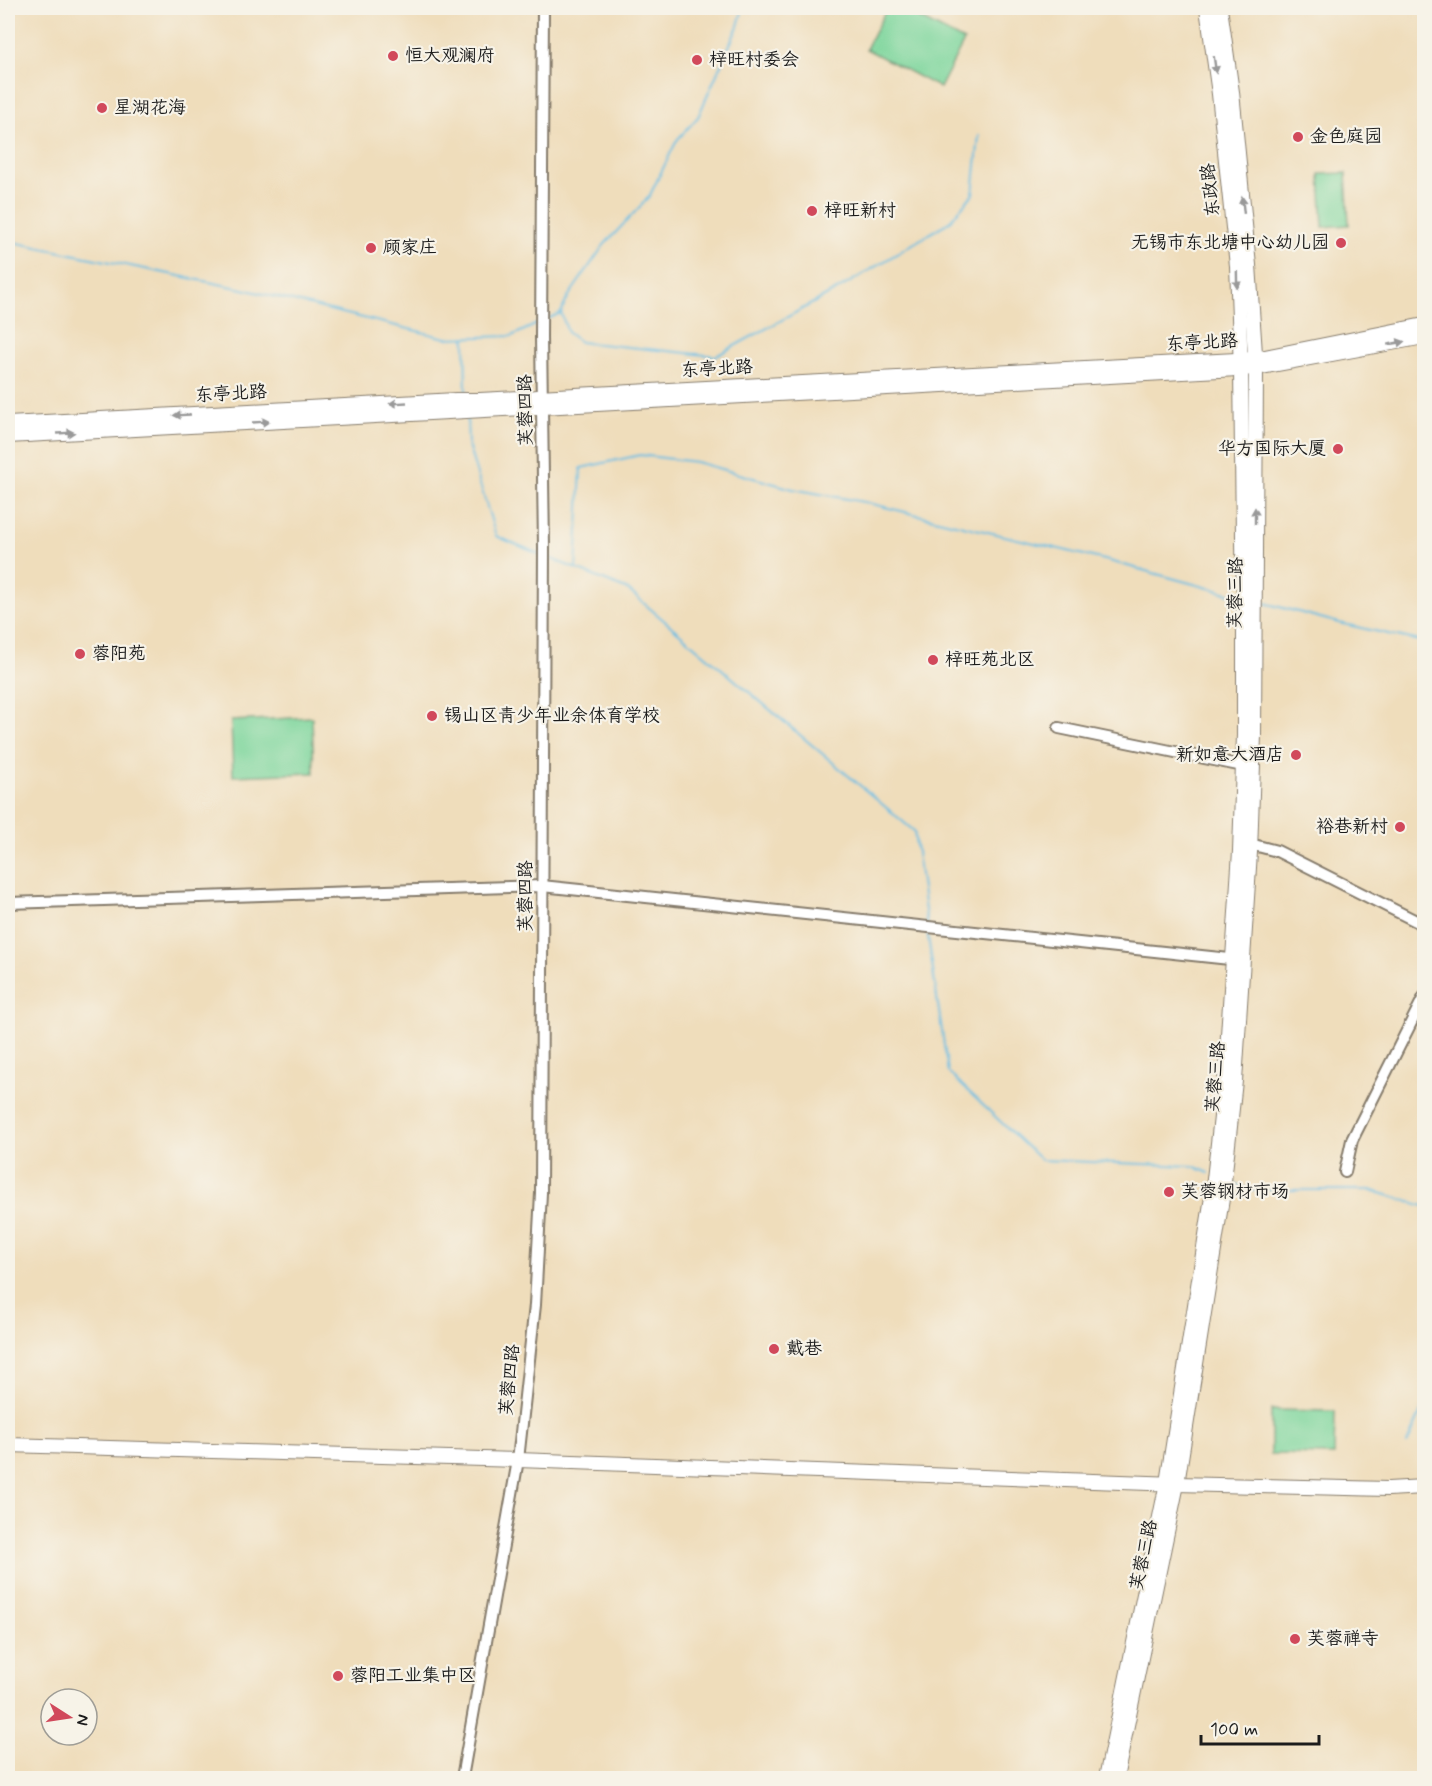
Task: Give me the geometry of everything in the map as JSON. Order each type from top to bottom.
[{"type":"main road","name":"东政路","points":[[1207,8],[1219,94],[1236,255],[1240,364]]},
{"type":"main road","name":"东政路","points":[[1220,8],[1232,92],[1250,265],[1256,363]]},
{"type":"main road","name":"东亭北路","points":[[1256,363],[1425,325]]},
{"type":"main road","name":"东亭北路","points":[[13,424],[542,402],[1240,364],[1425,337]]},
{"type":"main road","name":"芙蓉三路","points":[[1116,1779],[1172,1484],[1235,1081],[1256,363]]},
{"type":"main road","name":"芙蓉三路","points":[[1240,364],[1249,575]]},
{"type":"main road","name":"东亭北路","points":[[8,436],[457,406]]},
{"type":"main road","points":[[8,414],[13,424]]},
{"type":"main road","name":"芙蓉三路","points":[[1238,960],[1250,844],[1254,735],[1249,620]]},
{"type":"main road","points":[[8,1444],[1172,1484],[1388,1489],[1425,1487]]},
{"type":"main road","name":"芙蓉三路","points":[[1106,1779],[1172,1484]]},
{"type":"street","name":"芙蓉四路","points":[[462,1779],[518,1460],[535,1305],[541,1193],[544,570],[543,8]]},
{"type":"street","points":[[1059,728],[1243,766]]},
{"type":"street","points":[[1250,844],[1277,851],[1425,925]]},
{"type":"street","points":[[8,903],[542,886],[1238,960]]},
{"type":"street","points":[[1345,1172],[1352,1140],[1425,997]]},
{"type":"green space","points":[[887,8],[900,8],[964,41],[940,88],[866,49]]},
{"type":"green space","points":[[1346,173],[1349,225],[1323,227],[1320,174]]},
{"type":"green space","points":[[312,717],[314,773],[233,776],[231,721]]},
{"type":"green space","points":[[1271,1410],[1335,1411],[1334,1455],[1271,1454]]},
{"type":"waterway","points":[[561,313],[568,297],[604,245],[649,197],[677,140],[698,117],[738,26],[743,8]]},
{"type":"waterway","points":[[545,320],[561,313],[568,333],[580,342],[716,356],[837,290],[949,222],[973,194],[979,136]]},
{"type":"waterway","points":[[8,241],[243,289],[446,338],[512,336],[537,324]]},
{"type":"waterway","points":[[465,337],[466,395]]},
{"type":"waterway","points":[[467,415],[468,445],[496,536],[539,554]]},
{"type":"waterway","points":[[576,569],[581,468],[640,455],[696,462],[793,489],[864,502],[1109,561],[1238,596]]},
{"type":"waterway","points":[[547,557],[628,590],[914,831],[927,925]]},
{"type":"waterway","points":[[1261,602],[1339,623],[1424,642]]},
{"type":"waterway","points":[[927,930],[948,1072],[1041,1160],[1193,1166],[1209,1173]]},
{"type":"waterway","points":[[1228,1181],[1251,1190],[1370,1190],[1424,1206]]},
{"type":"waterway","points":[[1407,1444],[1424,1405]]},
{"type":"place","name":"恒大观澜府","points":[[393,56]]},
{"type":"place","name":"梓旺村委会","points":[[697,60]]},
{"type":"place","name":"星湖花海","points":[[102,108]]},
{"type":"place","name":"金色庭园","points":[[1298,137]]},
{"type":"place","name":"梓旺新村","points":[[812,211]]},
{"type":"place","name":"无锡市东北塘中心幼儿园","points":[[1341,243]]},
{"type":"place","name":"顾家庄","points":[[371,248]]},
{"type":"place","name":"华方国际大厦","points":[[1338,449]]},
{"type":"place","name":"蓉阳苑","points":[[80,654]]},
{"type":"place","name":"梓旺苑北区","points":[[933,660]]},
{"type":"place","name":"锡山区青少年业余体育学校","points":[[432,716]]},
{"type":"place","name":"新如意大酒店","points":[[1296,755]]},
{"type":"place","name":"裕巷新村","points":[[1400,827]]},
{"type":"place","name":"芙蓉钢材市场","points":[[1169,1192]]},
{"type":"place","name":"戴巷","points":[[774,1349]]},
{"type":"place","name":"芙蓉禅寺","points":[[1295,1639]]},
{"type":"place","name":"蓉阳工业集中区","points":[[338,1676]]}]
